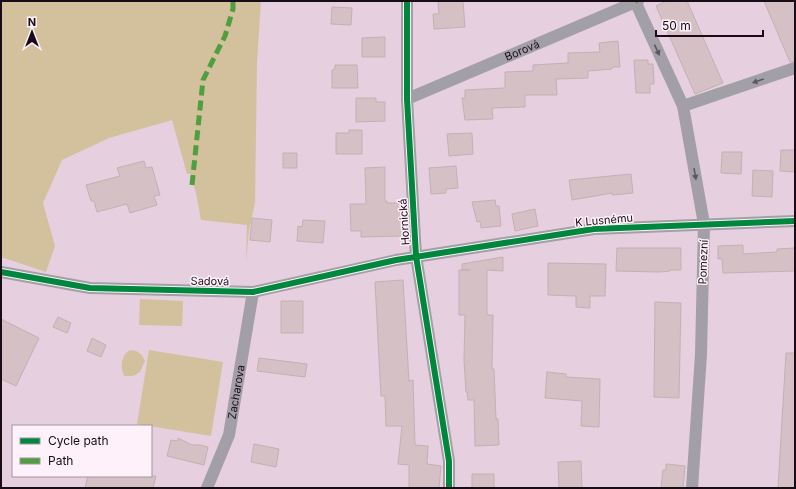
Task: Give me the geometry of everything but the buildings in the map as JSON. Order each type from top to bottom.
[{"type":"street","name":"Hornická","points":[[406,1],[406,99],[416,256],[449,461],[449,488]]},
{"type":"street","name":"Borová","points":[[406,99],[636,1]]},
{"type":"street","name":"Pomezní","points":[[636,1],[683,106],[704,224],[701,354],[692,488]]},
{"type":"street","points":[[683,106],[795,68]]},
{"type":"street","name":"K Lusnému","points":[[416,256],[453,252],[594,229],[795,221]]},
{"type":"street","name":"Sadová","points":[[1,272],[90,288],[253,292],[416,256]]},
{"type":"street","name":"Zacharova","points":[[207,488],[229,435],[253,292]]},
{"type":"shaded area","points":[[1,1],[261,1],[257,62],[255,203],[249,230],[246,262],[247,225],[201,220],[191,174],[187,174],[172,120],[109,138],[62,160],[43,203],[55,246],[46,272],[1,257]]},
{"type":"shaded area","points":[[140,299],[183,301],[182,326],[139,325]]},
{"type":"shaded area","points":[[130,350],[139,353],[143,356],[145,361],[140,372],[133,376],[124,376],[122,362],[127,352]]},
{"type":"shaded area","points":[[149,350],[223,362],[211,436],[152,426],[152,425],[137,424]]},
{"type":"marked path","points":[[192,185],[203,80],[225,36],[233,9],[233,1]]},
{"type":"cycle path","points":[[407,1],[407,99],[416,256],[449,461],[449,488]]},
{"type":"cycle path","points":[[1,272],[90,288],[253,292],[396,260],[594,229],[795,221]]}]
